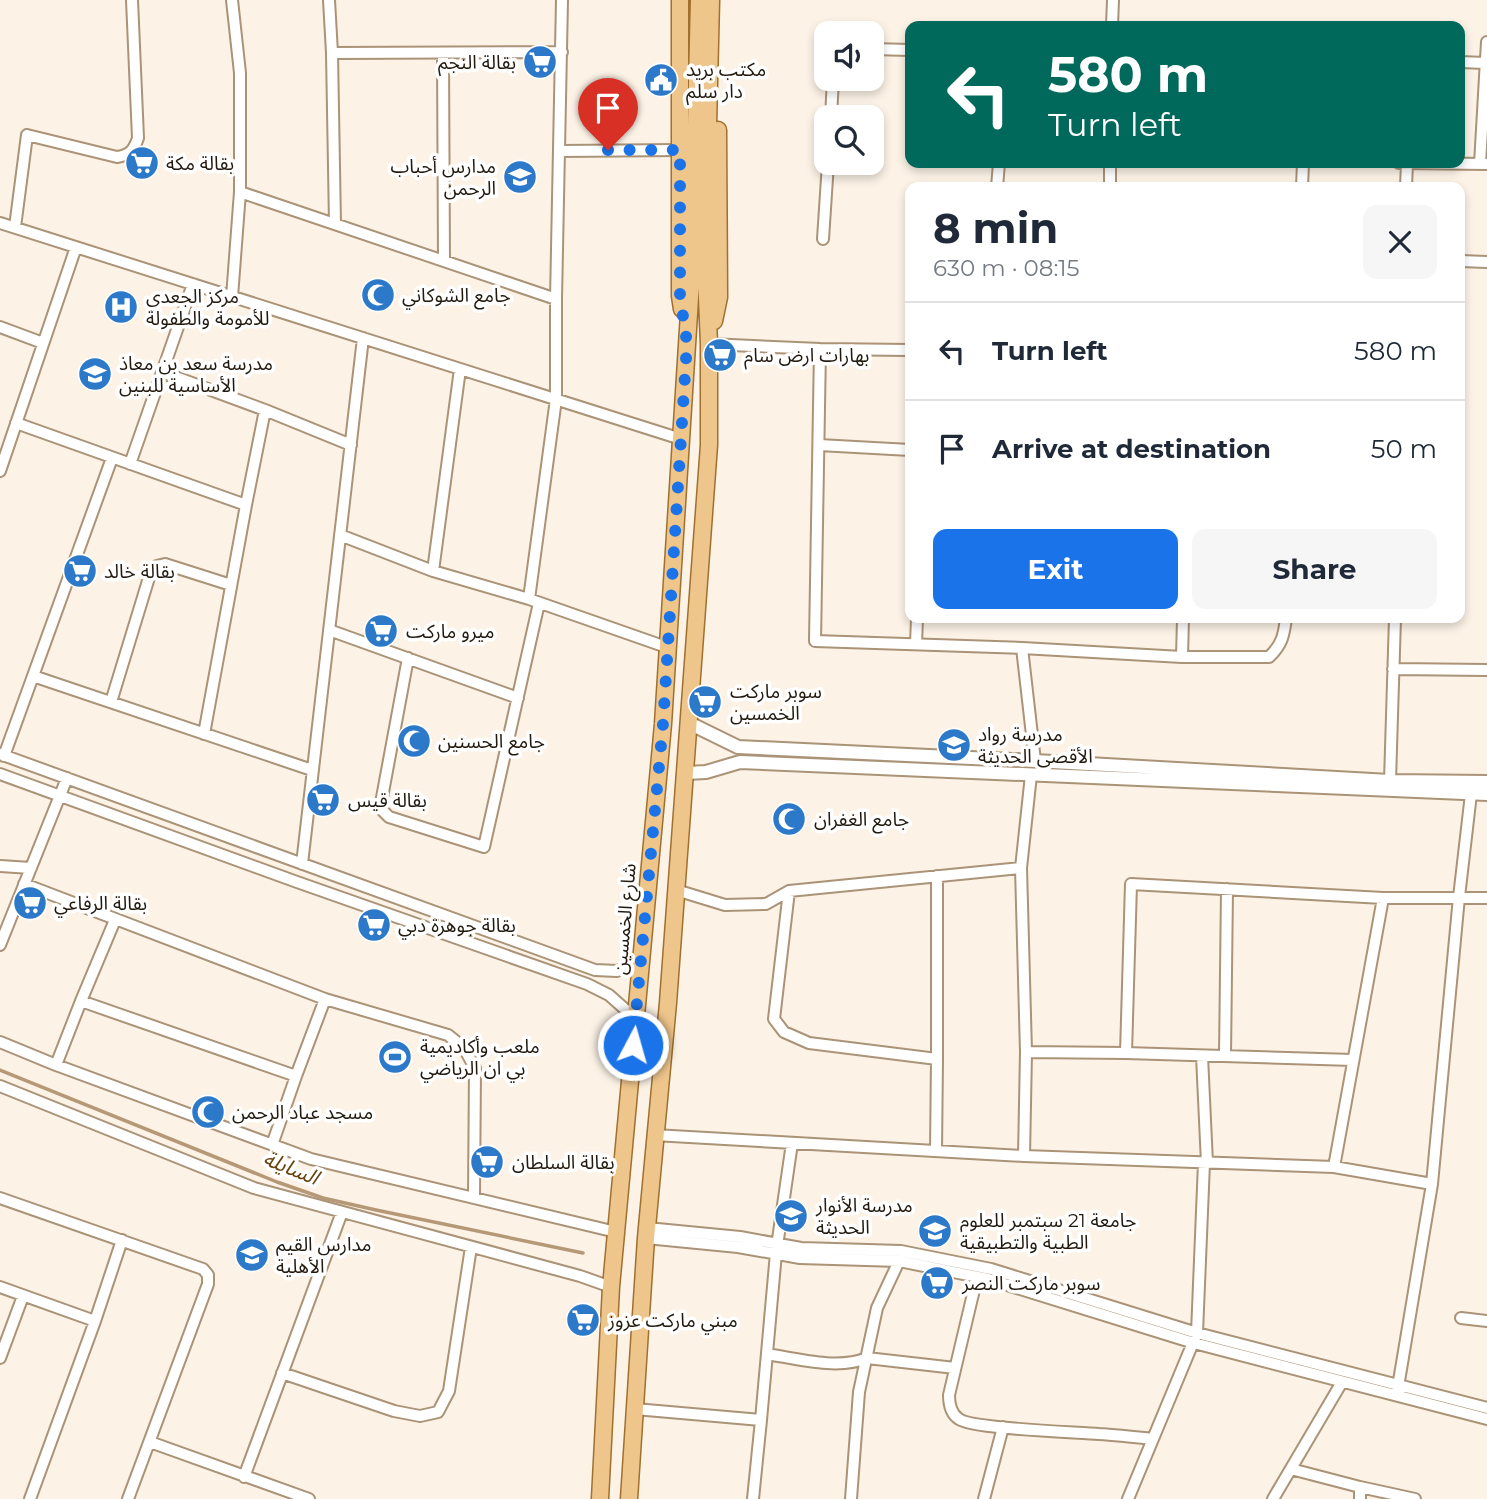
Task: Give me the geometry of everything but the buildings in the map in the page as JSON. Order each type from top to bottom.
[{"type":"main road","name":"شارع الخمسين","points":[[680,0],[680,296],[687,343]]},
{"type":"main road","name":"شارع الخمسين","points":[[629,1499],[646,1233],[668,1003],[709,444],[709,344],[699,251],[699,0]]},
{"type":"main road","name":"شارع الخمسين","points":[[600,1499],[615,1232],[663,724],[687,343],[699,251],[711,0]]},
{"type":"main road","name":"شارع الخمسين","points":[[709,344],[719,297],[718,0]]},
{"type":"main road","points":[[663,724],[689,723]]},
{"type":"main road","points":[[603,1466],[631,1466]]},
{"type":"street","points":[[15,228],[27,135],[117,157],[128,155],[135,148],[138,138],[132,0]]},
{"type":"street","points":[[232,0],[240,73],[240,192],[232,296]]},
{"type":"street","points":[[329,0],[335,224]]},
{"type":"street","points":[[408,658],[381,803],[383,811],[389,817],[484,846],[518,698],[534,601],[556,399],[562,0]]},
{"type":"street","points":[[1112,21],[1113,0]]},
{"type":"street","points":[[1465,164],[1483,164],[1487,42]]},
{"type":"street","points":[[884,49],[905,50]]},
{"type":"street","points":[[332,53],[562,52]]},
{"type":"street","points":[[443,53],[444,261]]},
{"type":"street","points":[[1465,62],[1485,63]]},
{"type":"street","points":[[560,151],[680,150]]},
{"type":"street","points":[[822,239],[827,175]]},
{"type":"street","points":[[240,192],[556,299]]},
{"type":"street","points":[[0,223],[681,439]]},
{"type":"street","points":[[0,471],[76,247]]},
{"type":"street","points":[[1465,261],[1487,262]]},
{"type":"street","points":[[130,464],[193,284]]},
{"type":"street","points":[[0,327],[43,343]]},
{"type":"street","points":[[302,864],[363,338]]},
{"type":"street","points":[[709,344],[905,351]]},
{"type":"street","points":[[820,349],[815,641],[1182,657],[1269,657],[1278,649],[1285,623]]},
{"type":"street","points":[[433,571],[460,369]]},
{"type":"street","points":[[162,372],[351,445]]},
{"type":"street","points":[[204,734],[265,410]]},
{"type":"street","points":[[16,423],[246,506]]},
{"type":"street","points":[[820,445],[905,450]]},
{"type":"street","points":[[112,457],[2,755],[595,970],[617,971],[642,962]]},
{"type":"street","points":[[340,535],[433,571],[534,601],[669,648]]},
{"type":"street","points":[[111,702],[150,571],[165,564],[231,585]]},
{"type":"street","points":[[916,623],[916,644]]},
{"type":"street","points":[[1182,657],[1183,623]]},
{"type":"street","points":[[1390,781],[1395,623]]},
{"type":"street","points":[[329,630],[518,698]]},
{"type":"street","points":[[1022,648],[1035,761]]},
{"type":"street","points":[[1393,669],[1487,670]]},
{"type":"street","points":[[33,676],[312,770]]},
{"type":"street","points":[[689,723],[738,747],[1035,761],[1102,771],[1471,787],[1487,782]]},
{"type":"street","points":[[686,773],[706,772],[740,762],[1031,775],[1102,771],[1390,781],[1471,787],[1487,794]]},
{"type":"street","points":[[0,774],[587,984],[609,995],[635,1018]]},
{"type":"street","points":[[1024,1156],[1026,1052],[1021,868],[1031,775]]},
{"type":"street","points":[[0,945],[67,778]]},
{"type":"street","points":[[1397,1391],[1432,1184],[1471,787]]},
{"type":"street","points":[[0,866],[30,868]]},
{"type":"street","points":[[676,890],[725,905],[766,904],[789,891],[1021,868]]},
{"type":"street","points":[[936,1151],[937,876]]},
{"type":"street","points":[[24,884],[325,999],[448,1035],[464,1048],[475,1068],[474,1198]]},
{"type":"street","points":[[1126,1053],[1131,884],[1383,898],[1487,898]]},
{"type":"street","points":[[1225,1056],[1227,889]]},
{"type":"street","points":[[789,891],[774,1019],[784,1032],[809,1042],[937,1059]]},
{"type":"street","points":[[1334,1167],[1383,898]]},
{"type":"street","points":[[398,918],[405,901]]},
{"type":"street","points":[[56,1065],[115,920]]},
{"type":"street","points":[[272,1145],[325,999]]},
{"type":"street","points":[[81,1000],[296,1076]]},
{"type":"street","points":[[0,1042],[311,1159],[615,1232]]},
{"type":"street","points":[[1026,1052],[1353,1060]]},
{"type":"street","points":[[1128,1499],[1196,1338],[1206,1163],[1202,1055]]},
{"type":"street","points":[[0,1086],[254,1188],[580,1276],[611,1287]]},
{"type":"street","points":[[654,1135],[1024,1156],[1334,1167],[1432,1184]]},
{"type":"street","points":[[753,1499],[777,1248],[792,1143]]},
{"type":"street","points":[[0,1198],[203,1269],[208,1275],[208,1284],[128,1499]]},
{"type":"street","points":[[244,1477],[342,1212]]},
{"type":"street","points":[[646,1233],[738,1247],[901,1251],[990,1269],[1196,1338],[1342,1382],[1487,1408]]},
{"type":"street","points":[[30,1499],[96,1321],[122,1240]]},
{"type":"street","points":[[282,1373],[394,1411],[420,1416],[438,1412],[449,1391],[471,1247]]},
{"type":"street","points":[[777,1248],[800,1258],[899,1261],[977,1277],[1397,1391],[1487,1419]]},
{"type":"street","points":[[851,1499],[859,1392],[877,1308],[899,1261]]},
{"type":"street","points":[[977,1277],[949,1401],[956,1417],[965,1422],[1003,1427],[1153,1439]]},
{"type":"street","points":[[0,1287],[96,1321]]},
{"type":"street","points":[[0,1358],[23,1296]]},
{"type":"street","points":[[1461,1318],[1487,1321]]},
{"type":"street","points":[[767,1354],[842,1365],[867,1358],[956,1367]]},
{"type":"street","points":[[1273,1499],[1342,1382]]},
{"type":"street","points":[[635,1409],[761,1420]]},
{"type":"street","points":[[984,1499],[1003,1427]]},
{"type":"street","points":[[150,1442],[309,1499]]},
{"type":"street","points":[[1291,1469],[1360,1493],[1415,1499]]},
{"type":"waterway","name":"السايلة","points":[[0,1070],[323,1198],[583,1253]]},
{"type":"place","name":"بقالة النجم","points":[[540,62]]},
{"type":"place","name":"مكتب بريد دار سلم","points":[[661,80]]},
{"type":"place","name":"بقالة مكة","points":[[142,163]]},
{"type":"place","name":"مدارس أحباب الرحمن","points":[[520,177]]},
{"type":"place","name":"جامع الشوكاني","points":[[378,295]]},
{"type":"place","name":"مركز الجعدي للأمومة والطفولة","points":[[121,307]]},
{"type":"place","name":"بهارات ارض سام","points":[[720,355]]},
{"type":"place","name":"مدرسة سعد بن معاذ الأساسية للبنين","points":[[95,374]]},
{"type":"place","name":"بقالة خالد","points":[[80,571]]},
{"type":"place","name":"ميرو ماركت","points":[[381,631]]},
{"type":"place","name":"سوبر ماركت الخمسين","points":[[705,702]]},
{"type":"place","name":"جامع الحسنين","points":[[414,741]]},
{"type":"place","name":"مدرسة رواد الأقصى الحديثة","points":[[954,745]]},
{"type":"place","name":"بقالة قيس","points":[[323,800]]},
{"type":"place","name":"جامع الغفران","points":[[789,819]]},
{"type":"place","name":"بقالة الرفاعي","points":[[30,903]]},
{"type":"place","name":"بقالة جوهرة دبي","points":[[374,925]]},
{"type":"place","name":"ملعب وأكاديمية بي ان الرياضي","points":[[395,1057]]},
{"type":"place","name":"مسجد عباد الرحمن","points":[[208,1112]]},
{"type":"place","name":"بقالة السلطان","points":[[487,1162]]},
{"type":"place","name":"مدرسة الأنوار الحديثة","points":[[791,1216]]},
{"type":"place","name":"جامعة 21 سبتمبر للعلوم الطبية والتطبيقية","points":[[935,1231]]},
{"type":"place","name":"مدارس القيم الأهلية","points":[[252,1255]]},
{"type":"place","name":"سوبر ماركت النصر","points":[[937,1283]]},
{"type":"place","name":"مبني ماركت عزوز","points":[[583,1320]]},
{"type":"route","points":[[608,150],[680,150],[680,296],[687,343],[669,648],[633,1045]]}]
